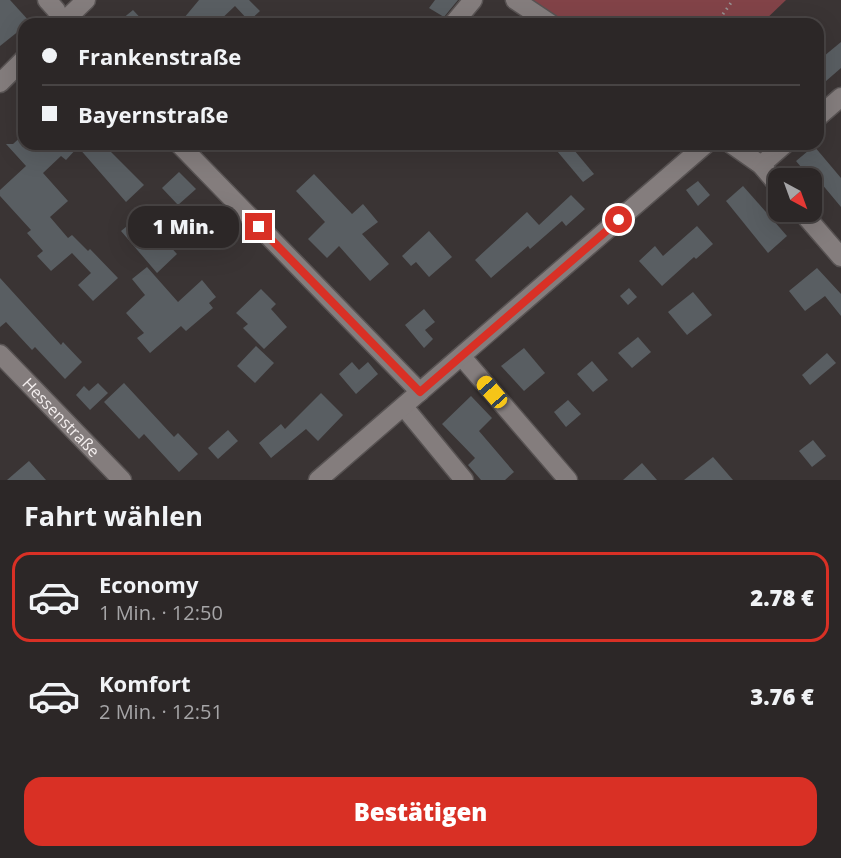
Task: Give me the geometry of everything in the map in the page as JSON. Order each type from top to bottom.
[{"type":"street","points":[[47,0],[56,10],[59,18]]},
{"type":"street","points":[[67,18],[86,0]]},
{"type":"street","points":[[458,18],[473,0]]},
{"type":"street","points":[[515,0],[542,18]]},
{"type":"street","points":[[0,83],[18,66]]},
{"type":"street","points":[[824,112],[841,97]]},
{"type":"street","points":[[184,150],[420,392]]},
{"type":"street","points":[[318,480],[699,150]]},
{"type":"street","points":[[740,150],[761,165],[768,173]]},
{"type":"street","points":[[761,165],[778,150]]},
{"type":"street","points":[[811,222],[841,257]]},
{"type":"street","name":"Hessenstraße","points":[[0,354],[122,480]]},
{"type":"street","points":[[462,357],[568,480]]},
{"type":"street","points":[[404,407],[464,480]]},
{"type":"path","points":[[720,18],[733,0]]},
{"type":"shaded area","points":[[523,0],[786,0],[767,18],[549,18]]},
{"type":"building","points":[[0,0],[10,0],[26,18],[18,18],[18,32],[0,46]]},
{"type":"building","points":[[199,0],[249,0],[260,11],[252,18],[246,18],[235,6],[222,18],[184,18]]},
{"type":"building","points":[[435,0],[458,0],[444,17],[429,8]]},
{"type":"building","points":[[133,10],[140,18],[123,18]]},
{"type":"building","points":[[841,42],[841,68],[824,83],[824,56]]},
{"type":"building","points":[[18,139],[18,150],[75,150],[66,160],[61,156],[43,173],[68,201],[50,217],[68,238],[72,235],[88,251],[90,249],[118,278],[93,301],[78,285],[91,273],[72,253],[51,271],[37,256],[43,251],[27,233],[31,230],[0,196],[0,190],[26,166],[6,144],[13,144]]},
{"type":"building","points":[[81,150],[109,150],[144,185],[126,202]]},
{"type":"building","points":[[574,150],[594,174],[583,182],[557,151]]},
{"type":"building","points":[[809,150],[817,150],[841,178],[841,207],[822,184],[822,168],[802,168],[796,161]]},
{"type":"building","points":[[179,172],[196,189],[178,205],[162,188]]},
{"type":"building","points":[[314,174],[352,214],[363,204],[378,222],[362,234],[389,264],[370,281],[339,246],[327,258],[308,239],[325,222],[296,191]]},
{"type":"building","points":[[698,181],[710,195],[698,206],[686,190]]},
{"type":"building","points":[[743,186],[768,214],[768,222],[775,222],[787,236],[768,253],[726,201]]},
{"type":"building","points":[[571,195],[585,209],[566,226],[562,221],[530,249],[528,246],[491,278],[475,260],[527,212],[539,225]]},
{"type":"building","points":[[132,222],[155,248],[164,240],[177,254],[157,273],[121,231]]},
{"type":"building","points":[[697,226],[713,244],[696,259],[694,257],[662,286],[639,261],[655,246],[663,256]]},
{"type":"building","points":[[429,231],[452,257],[429,277],[416,262],[411,266],[402,256]]},
{"type":"building","points":[[147,267],[178,302],[202,280],[216,297],[209,303],[213,308],[186,331],[181,326],[150,353],[137,338],[144,333],[126,313],[145,295],[132,279]]},
{"type":"building","points":[[817,268],[841,294],[841,316],[825,296],[805,311],[789,291]]},
{"type":"building","points":[[0,278],[61,345],[63,342],[82,362],[65,379],[35,347],[32,350],[6,322],[0,327]]},
{"type":"building","points":[[629,288],[637,297],[628,305],[620,296]]},
{"type":"building","points":[[261,289],[276,304],[271,309],[287,327],[264,349],[243,328],[248,324],[236,313]]},
{"type":"building","points":[[693,292],[712,315],[687,335],[668,312]]},
{"type":"building","points":[[424,309],[435,322],[425,330],[433,339],[424,348],[405,325]]},
{"type":"building","points":[[638,337],[651,352],[632,368],[618,353]]},
{"type":"building","points":[[256,346],[274,363],[255,383],[237,366]]},
{"type":"building","points":[[524,348],[545,373],[524,391],[501,366]]},
{"type":"building","points":[[827,353],[836,363],[810,385],[802,375]]},
{"type":"building","points":[[592,361],[608,380],[593,392],[577,374]]},
{"type":"building","points":[[352,362],[359,370],[368,362],[378,374],[356,394],[339,374]]},
{"type":"building","points":[[98,383],[108,393],[90,410],[76,395],[84,386],[89,391]]},
{"type":"building","points":[[124,383],[174,437],[178,433],[198,454],[179,472],[144,434],[139,439],[104,402]]},
{"type":"building","points":[[321,393],[343,415],[318,441],[306,429],[271,458],[259,443],[281,424],[285,429]]},
{"type":"building","points":[[471,396],[492,418],[479,431],[514,472],[505,480],[481,480],[468,465],[475,458],[442,424]]},
{"type":"building","points":[[568,400],[581,414],[566,427],[554,412]]},
{"type":"building","points":[[228,430],[238,441],[218,459],[208,448]]},
{"type":"building","points":[[813,440],[826,456],[812,467],[799,451]]},
{"type":"building","points":[[713,457],[733,480],[684,480]]},
{"type":"building","points":[[29,461],[46,480],[7,480]]},
{"type":"building","points":[[642,463],[657,480],[623,480]]},
{"type":"route","points":[[259,227],[420,392],[619,220]]}]
